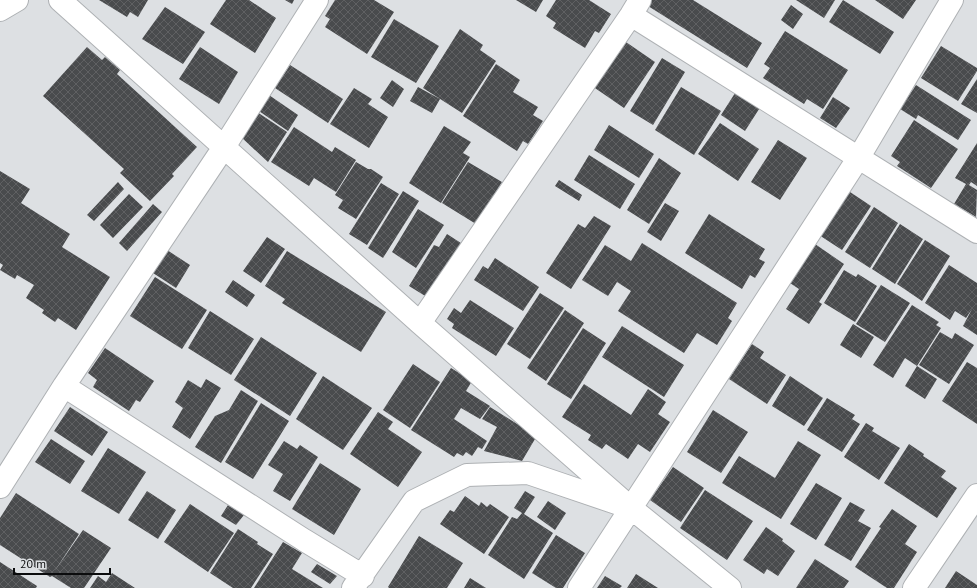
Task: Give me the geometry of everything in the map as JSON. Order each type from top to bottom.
[{"type":"street","points":[[0,10],[17,0]]},
{"type":"street","points":[[60,0],[420,323],[631,508],[730,588]]},
{"type":"street","points":[[0,487],[64,386],[224,147],[317,0]]},
{"type":"street","points":[[579,588],[859,157],[952,0]]},
{"type":"street","points":[[420,323],[636,8],[859,157],[977,232]]},
{"type":"street","points":[[64,386],[298,536],[358,582],[414,501],[467,475],[528,474],[631,508]]},
{"type":"street","points":[[914,588],[977,496]]},
{"type":"building","points":[[99,0],[148,0],[138,17],[130,12],[127,17]]},
{"type":"building","points":[[226,0],[249,0],[276,18],[255,53],[210,24]]},
{"type":"building","points":[[285,0],[294,0],[292,4]]},
{"type":"building","points":[[335,0],[374,0],[394,12],[367,54],[325,27],[330,19],[325,16]]},
{"type":"building","points":[[516,0],[543,0],[536,12]]},
{"type":"building","points":[[556,0],[589,0],[611,14],[599,33],[595,31],[585,48],[553,28],[556,23],[546,16]]},
{"type":"building","points":[[652,0],[693,0],[762,43],[747,68],[648,6]]},
{"type":"building","points":[[796,0],[835,0],[824,18]]},
{"type":"building","points":[[843,0],[894,32],[880,54],[829,22]]},
{"type":"building","points":[[875,0],[916,0],[903,19]]},
{"type":"building","points":[[791,5],[803,14],[793,29],[781,20]]},
{"type":"building","points":[[165,7],[205,32],[183,64],[142,39]]},
{"type":"building","points":[[394,19],[439,46],[416,83],[371,57]]},
{"type":"building","points":[[460,29],[483,45],[480,50],[496,61],[462,113],[423,88]]},
{"type":"building","points":[[785,31],[848,70],[823,109],[807,99],[804,104],[763,78],[770,68],[764,64]]},
{"type":"building","points":[[623,40],[655,62],[624,108],[592,86]]},
{"type":"building","points":[[941,46],[977,68],[977,71],[958,101],[921,78]]},
{"type":"building","points":[[87,47],[102,60],[105,57],[120,70],[117,74],[197,147],[172,174],[174,176],[150,201],[120,173],[124,169],[43,96]]},
{"type":"building","points":[[200,47],[238,72],[219,104],[179,79]]},
{"type":"building","points":[[662,58],[685,72],[653,125],[630,111]]},
{"type":"building","points":[[496,64],[520,80],[513,92],[538,107],[533,115],[543,121],[528,144],[523,141],[517,151],[463,116]]},
{"type":"building","points":[[290,65],[343,99],[328,123],[275,88]]},
{"type":"building","points":[[977,79],[977,113],[961,104]]},
{"type":"building","points":[[392,80],[404,89],[393,107],[380,98]]},
{"type":"building","points":[[916,85],[971,120],[958,140],[918,115],[916,119],[900,109]]},
{"type":"building","points":[[418,87],[440,99],[432,113],[410,101]]},
{"type":"building","points":[[681,87],[721,111],[694,155],[655,130]]},
{"type":"building","points":[[354,88],[372,99],[368,104],[388,117],[369,148],[330,124]]},
{"type":"building","points":[[737,90],[761,106],[745,131],[721,115]]},
{"type":"building","points":[[266,93],[298,115],[288,131],[256,109]]},
{"type":"building","points":[[833,97],[850,108],[836,128],[820,118]]},
{"type":"building","points":[[257,112],[287,132],[268,162],[241,137]]},
{"type":"building","points":[[914,120],[958,149],[931,188],[897,166],[900,162],[891,156]]},
{"type":"building","points":[[720,123],[759,149],[738,181],[698,154]]},
{"type":"building","points":[[609,125],[654,154],[639,178],[594,150]]},
{"type":"building","points":[[444,126],[471,142],[463,153],[470,157],[441,203],[409,183]]},
{"type":"building","points":[[294,127],[332,152],[335,147],[356,160],[336,192],[314,178],[309,186],[271,162]]},
{"type":"building","points":[[778,140],[807,158],[780,200],[751,182]]},
{"type":"building","points":[[977,143],[977,186],[971,182],[969,185],[977,190],[976,217],[954,204],[966,184],[955,178]]},
{"type":"building","points":[[589,155],[635,184],[620,209],[574,180]]},
{"type":"building","points":[[659,158],[681,173],[649,224],[627,210]]},
{"type":"building","points":[[356,162],[383,177],[356,219],[338,208],[343,200],[335,195]]},
{"type":"building","points":[[468,162],[502,182],[476,224],[442,203]]},
{"type":"building","points":[[0,171],[30,189],[21,203],[70,234],[62,247],[110,277],[76,330],[58,318],[55,322],[42,313],[44,310],[26,298],[34,285],[17,275],[15,279],[0,270],[3,265],[0,263]]},
{"type":"building","points":[[559,180],[582,195],[579,201],[555,186]]},
{"type":"building","points":[[118,182],[124,189],[94,221],[87,215]]},
{"type":"building","points":[[381,183],[399,194],[367,245],[349,234]]},
{"type":"building","points":[[847,190],[871,206],[842,250],[819,235]]},
{"type":"building","points":[[403,191],[419,201],[383,258],[368,248]]},
{"type":"building","points":[[129,194],[143,207],[113,238],[100,225]]},
{"type":"building","points":[[665,203],[679,211],[661,241],[647,232]]},
{"type":"building","points":[[153,204],[162,212],[127,251],[119,243]]},
{"type":"building","points":[[874,207],[898,223],[870,268],[845,252]]},
{"type":"building","points":[[418,209],[444,225],[416,268],[392,252]]},
{"type":"building","points":[[709,214],[765,249],[759,259],[765,262],[755,278],[750,275],[742,289],[685,253]]},
{"type":"building","points":[[594,216],[611,226],[571,289],[546,273],[578,224],[585,228]]},
{"type":"building","points":[[900,224],[923,239],[895,284],[872,269]]},
{"type":"building","points":[[447,234],[464,245],[430,299],[409,286],[434,245],[439,247]]},
{"type":"building","points":[[267,237],[285,249],[261,283],[243,271]]},
{"type":"building","points":[[925,240],[950,256],[922,301],[897,284]]},
{"type":"building","points":[[642,243],[737,303],[728,318],[732,321],[717,345],[697,333],[684,353],[618,311],[631,291],[617,282],[608,296],[582,280],[605,245],[631,261]]},
{"type":"building","points":[[815,244],[844,264],[819,302],[822,304],[809,324],[786,309],[799,289],[790,283]]},
{"type":"building","points":[[167,250],[190,265],[176,288],[153,273]]},
{"type":"building","points":[[287,251],[386,312],[361,352],[282,303],[285,299],[265,286]]},
{"type":"building","points":[[495,258],[539,287],[523,311],[474,280],[483,266],[488,269]]},
{"type":"building","points":[[949,265],[977,283],[977,335],[963,326],[972,309],[966,318],[955,311],[950,320],[925,303]]},
{"type":"building","points":[[844,270],[856,277],[858,274],[877,286],[855,322],[824,303]]},
{"type":"building","points":[[155,277],[207,310],[182,349],[130,316]]},
{"type":"building","points":[[233,280],[255,295],[247,307],[225,292]]},
{"type":"building","points":[[881,285],[910,303],[885,342],[856,324]]},
{"type":"building","points":[[540,293],[564,308],[530,359],[507,344]]},
{"type":"building","points":[[470,300],[514,328],[496,356],[452,328],[454,324],[447,319],[454,308],[461,313]]},
{"type":"building","points":[[912,305],[939,322],[936,325],[941,328],[917,366],[905,358],[893,378],[873,365]]},
{"type":"building","points":[[565,310],[584,323],[546,381],[527,368]]},
{"type":"building","points":[[210,311],[254,339],[231,375],[188,348]]},
{"type":"building","points":[[853,324],[874,337],[861,358],[840,345]]},
{"type":"building","points":[[622,326],[684,365],[664,397],[602,357]]},
{"type":"building","points":[[583,328],[606,343],[571,399],[547,384]]},
{"type":"building","points":[[940,332],[952,339],[955,333],[974,345],[949,384],[919,365]]},
{"type":"building","points":[[261,337],[317,373],[290,416],[234,380]]},
{"type":"building","points":[[752,344],[764,352],[760,358],[786,375],[767,404],[729,379]]},
{"type":"building","points":[[105,348],[154,381],[140,402],[136,400],[129,411],[93,387],[97,380],[88,373]]},
{"type":"building","points":[[967,362],[977,368],[977,424],[942,401]]},
{"type":"building","points":[[413,364],[440,382],[410,428],[383,410]]},
{"type":"building","points":[[917,366],[937,379],[925,399],[905,386]]},
{"type":"building","points":[[451,368],[472,381],[466,391],[490,406],[480,419],[461,408],[454,419],[487,441],[482,449],[478,447],[472,456],[466,452],[463,456],[457,453],[454,457],[411,430]]},
{"type":"building","points":[[323,376],[372,408],[343,450],[296,419]]},
{"type":"building","points":[[790,376],[823,398],[804,426],[772,406]]},
{"type":"building","points":[[206,379],[221,388],[190,439],[172,427],[183,408],[175,402],[188,380],[201,388]]},
{"type":"building","points":[[584,384],[631,415],[648,389],[666,402],[658,414],[670,422],[650,452],[638,444],[628,459],[606,444],[602,449],[588,440],[591,435],[562,417]]},
{"type":"building","points":[[241,390],[258,401],[221,463],[195,447],[215,416],[229,410]]},
{"type":"building","points":[[827,398],[855,415],[852,419],[860,424],[842,452],[807,430]]},
{"type":"building","points":[[261,403],[289,421],[253,479],[225,462]]},
{"type":"building","points":[[70,407],[108,432],[92,456],[54,431]]},
{"type":"building","points":[[490,407],[522,427],[535,439],[522,461],[484,451],[497,427],[482,419]]},
{"type":"building","points":[[713,410],[748,432],[721,473],[687,452]]},
{"type":"building","points":[[378,412],[393,422],[388,429],[422,452],[398,487],[350,454]]},
{"type":"building","points":[[866,423],[874,428],[872,431],[900,448],[879,480],[844,457]]},
{"type":"building","points":[[51,439],[85,461],[70,484],[35,462]]},
{"type":"building","points":[[284,441],[297,449],[300,445],[318,457],[290,501],[273,491],[283,474],[268,465]]},
{"type":"building","points":[[798,441],[821,455],[781,519],[722,483],[739,456],[775,478]]},
{"type":"building","points":[[909,444],[924,454],[923,456],[946,471],[941,477],[957,488],[937,518],[884,483]]},
{"type":"building","points":[[108,448],[146,472],[119,514],[81,491]]},
{"type":"building","points":[[320,463],[361,489],[334,535],[292,509]]},
{"type":"building","points":[[673,467],[704,488],[681,522],[650,500]]},
{"type":"building","points":[[816,483],[842,498],[816,540],[790,524]]},
{"type":"building","points":[[705,490],[753,521],[727,560],[680,528]]},
{"type":"building","points":[[147,491],[176,510],[158,539],[128,520]]},
{"type":"building","points":[[525,491],[535,497],[524,514],[553,533],[524,579],[488,555],[512,517],[517,519],[522,513],[514,508]]},
{"type":"building","points":[[16,493],[79,534],[54,572],[83,530],[111,548],[84,588],[71,588],[52,576],[50,577],[0,545],[0,518]]},
{"type":"building","points":[[465,496],[479,506],[481,502],[487,507],[490,504],[509,517],[484,554],[440,524],[450,510],[454,512]]},
{"type":"building","points":[[548,501],[566,513],[555,530],[537,517]]},
{"type":"building","points":[[850,502],[865,510],[858,521],[871,528],[851,561],[824,545]]},
{"type":"building","points":[[190,504],[234,533],[208,572],[164,542]]},
{"type":"building","points":[[228,505],[244,515],[236,525],[221,516]]},
{"type":"building","points":[[892,509],[917,526],[905,544],[917,552],[894,588],[887,588],[855,567],[881,528],[879,527]]},
{"type":"building","points":[[766,527],[783,539],[782,541],[795,551],[778,576],[767,569],[764,574],[743,560]]},
{"type":"building","points":[[238,529],[273,554],[251,588],[233,588],[210,573]]},
{"type":"building","points":[[556,535],[585,553],[563,588],[556,588],[532,573]]},
{"type":"building","points":[[419,536],[463,563],[447,588],[389,588],[388,587]]},
{"type":"building","points":[[283,542],[302,553],[292,569],[323,588],[254,588]]},
{"type":"building","points":[[815,559],[849,581],[844,588],[796,588]]},
{"type":"building","points":[[0,562],[37,586],[36,588],[0,588]]},
{"type":"building","points":[[317,564],[337,576],[330,584],[311,572]]},
{"type":"building","points":[[956,571],[977,585],[977,588],[945,588]]},
{"type":"building","points":[[112,573],[135,588],[90,588],[98,576],[106,582]]},
{"type":"building","points":[[636,574],[658,588],[627,588]]},
{"type":"building","points":[[605,576],[622,586],[620,588],[597,588]]},
{"type":"building","points":[[470,578],[486,588],[464,588]]}]
